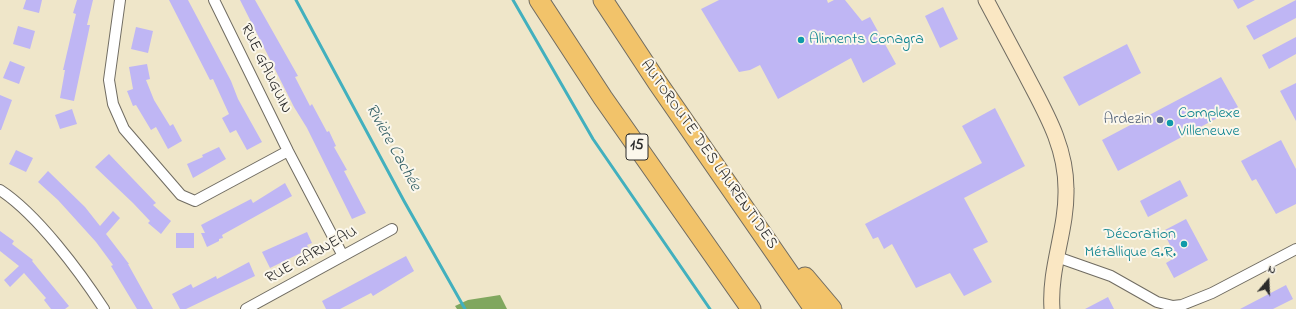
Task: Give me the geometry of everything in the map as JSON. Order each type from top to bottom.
[{"type":"highway","name":"15","points":[[539,0],[616,116],[751,309]]},
{"type":"highway","name":"AUTOROUTE DES LAURENTIDES","points":[[603,0],[738,201],[814,309]]},
{"type":"highway","points":[[738,201],[832,309]]},
{"type":"street","points":[[120,0],[109,80],[113,104],[124,129],[181,195],[195,201],[288,151]]},
{"type":"street","name":"RUE GAUGUIN","points":[[214,0],[288,151],[343,256]]},
{"type":"street","points":[[986,0],[1048,116],[1058,140],[1066,175],[1065,217],[1052,282],[1052,309]]},
{"type":"street","points":[[0,190],[9,196],[50,236],[91,289],[104,309]]},
{"type":"street","name":"RUE GARNEAU","points":[[246,309],[258,306],[392,229]]},
{"type":"street","points":[[1057,257],[1111,276],[1157,302],[1169,307],[1182,305],[1204,296],[1296,249]]},
{"type":"green space","points":[[500,295],[507,309],[457,309],[455,306],[468,300]]},
{"type":"building","points":[[26,0],[42,0],[39,13],[23,9]]},
{"type":"building","points":[[77,0],[93,0],[87,25],[90,25],[74,101],[60,98],[65,70],[63,70],[76,14],[73,13]]},
{"type":"building","points":[[169,0],[188,0],[231,81],[238,99],[262,142],[247,150],[236,130],[230,133],[222,118],[229,114],[213,79],[210,80]]},
{"type":"building","points":[[240,0],[255,0],[298,76],[295,77],[310,106],[312,104],[327,132],[329,131],[336,146],[334,147],[347,170],[344,171],[366,213],[352,219],[307,128],[294,107]]},
{"type":"building","name":"Aliments Conagra","points":[[719,0],[827,0],[828,3],[834,0],[845,0],[862,21],[870,17],[896,64],[863,83],[851,58],[778,99],[760,65],[750,70],[739,72],[701,9]]},
{"type":"building","points":[[1233,0],[1255,0],[1238,9]]},
{"type":"building","points":[[1296,0],[1296,18],[1254,40],[1246,26]]},
{"type":"building","points":[[943,7],[958,39],[940,48],[925,16]]},
{"type":"building","points":[[18,26],[35,31],[30,49],[13,44]]},
{"type":"building","points":[[136,27],[153,31],[148,53],[131,49]]},
{"type":"building","points":[[1296,37],[1296,54],[1269,69],[1262,55]]},
{"type":"building","points":[[1127,44],[1141,73],[1079,106],[1063,77]]},
{"type":"building","points":[[10,61],[25,67],[19,84],[3,78]]},
{"type":"building","points":[[147,64],[150,79],[146,80],[154,100],[170,126],[173,124],[182,141],[168,149],[156,127],[151,130],[136,105],[133,106],[127,91],[133,89],[129,67]]},
{"type":"building","name":"Complexe Villeneuve","points":[[1221,77],[1238,107],[1118,171],[1102,140]]},
{"type":"building","points":[[1296,83],[1296,121],[1280,91]]},
{"type":"building","points":[[0,95],[12,100],[1,130],[0,130]]},
{"type":"building","points":[[995,108],[1025,166],[964,198],[988,242],[973,249],[992,282],[964,296],[950,273],[916,288],[892,244],[884,249],[878,237],[873,239],[865,224],[982,163],[962,126]]},
{"type":"building","points":[[72,109],[77,124],[60,129],[55,115]]},
{"type":"building","points":[[1281,140],[1296,169],[1296,204],[1276,214],[1256,179],[1252,181],[1241,161]]},
{"type":"building","points":[[219,147],[226,159],[193,178],[187,164],[203,157],[202,155]]},
{"type":"building","points":[[16,150],[33,158],[26,172],[9,164]]},
{"type":"building","points":[[109,154],[156,203],[153,205],[171,221],[161,234],[148,223],[150,221],[133,203],[95,167]]},
{"type":"building","points":[[48,171],[85,207],[100,226],[113,211],[120,218],[106,234],[129,264],[153,309],[137,309],[111,266],[113,265],[96,242],[58,200],[38,182]]},
{"type":"building","points":[[1180,180],[1188,196],[1148,217],[1140,201]]},
{"type":"building","points":[[285,183],[292,196],[222,235],[223,238],[207,247],[201,233],[205,233],[201,225],[251,199],[253,203]]},
{"type":"building","name":"Décoration Métallique G.R.","points":[[1186,219],[1208,260],[1174,278],[1166,263],[1176,257],[1163,231]]},
{"type":"building","points":[[0,231],[14,241],[12,244],[33,260],[32,261],[69,306],[65,309],[51,309],[44,300],[46,298],[24,273],[10,287],[4,280],[19,266],[0,251]]},
{"type":"building","points":[[307,232],[312,243],[307,245],[309,249],[270,268],[262,252]]},
{"type":"building","points":[[176,233],[194,233],[194,248],[176,248]]},
{"type":"building","points":[[406,256],[414,271],[373,296],[371,293],[340,309],[326,309],[322,301]]},
{"type":"building","points":[[249,262],[255,276],[186,309],[180,309],[172,294],[191,284],[193,288],[216,276],[217,279]]},
{"type":"building","points":[[1286,285],[1293,299],[1273,309],[1240,309]]},
{"type":"building","points":[[1108,297],[1114,309],[1085,309]]},
{"type":"waterway","name":"Rivière Cachée","points":[[296,0],[404,201],[465,309]]},
{"type":"waterway","points":[[513,0],[593,139],[710,309]]},
{"type":"place","name":"Aliments Conagra","points":[[801,40]]},
{"type":"place","name":"Ardezin","points":[[1160,120]]},
{"type":"place","name":"Complexe Villeneuve","points":[[1170,123]]},
{"type":"place","name":"Décoration Métallique G.R.","points":[[1184,244]]}]
